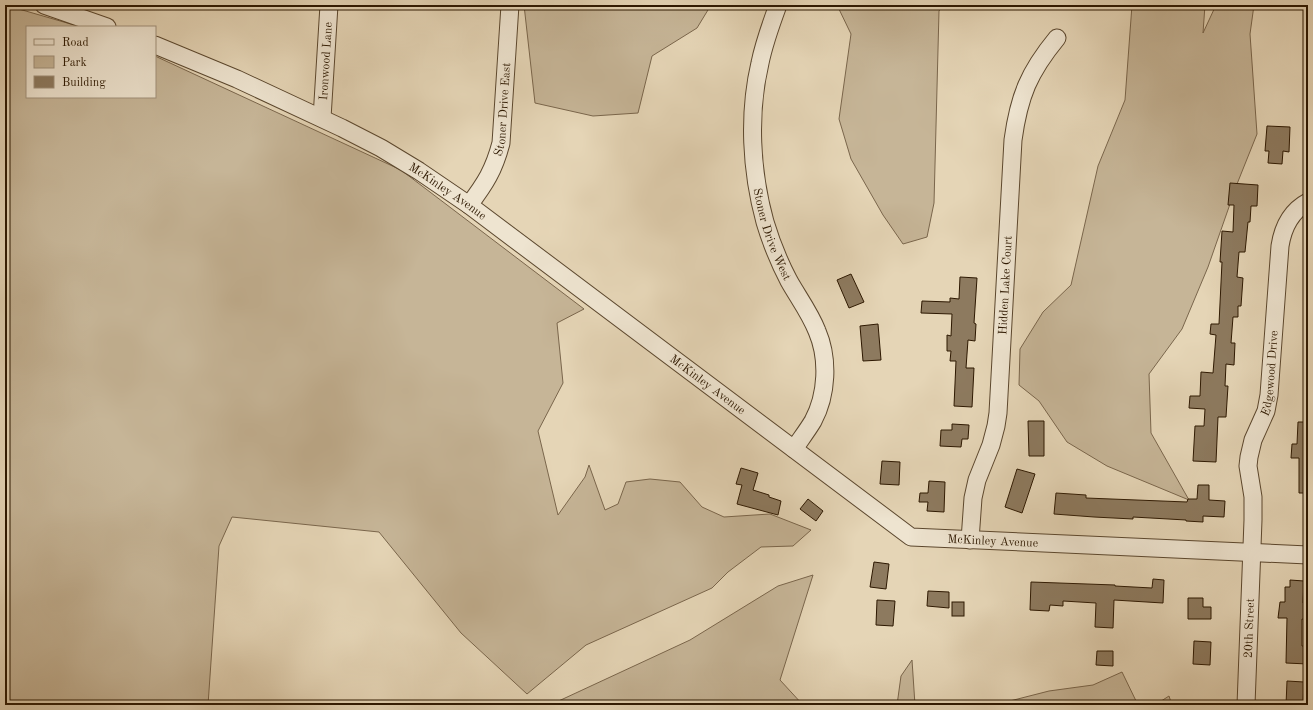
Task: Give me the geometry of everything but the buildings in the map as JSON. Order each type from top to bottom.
[{"type":"street","points":[[44,5],[105,26]]},
{"type":"street","name":"Ironwood Lane","points":[[322,118],[329,5]]},
{"type":"street","name":"Stoner Drive East","points":[[469,205],[490,175],[497,159],[501,143],[510,5]]},
{"type":"street","name":"Stoner Drive West","points":[[778,5],[759,64],[757,79],[752,126],[758,192],[776,252],[789,280],[818,332],[823,349],[825,367],[824,386],[820,405],[813,421],[794,449]]},
{"type":"street","name":"Hidden Lake Court","points":[[970,540],[974,492],[977,480],[991,445],[998,413],[1016,116],[1022,95],[1031,74],[1043,55],[1057,38]]},
{"type":"street","name":"McKinley Avenue","points":[[156,45],[230,76],[322,118],[381,148],[419,171],[469,205],[911,537],[1308,554]]},
{"type":"street","name":"Edgewood Drive","points":[[1252,552],[1253,497],[1248,466],[1253,440],[1266,411],[1269,395],[1281,235],[1293,214],[1302,205],[1308,202]]},
{"type":"street","name":"20th Street","points":[[1246,705],[1252,552]]},
{"type":"green space","points":[[5,5],[78,26],[26,26],[26,98],[156,98],[156,56],[401,170],[584,309],[557,323],[563,383],[538,431],[558,515],[585,477],[589,465],[605,510],[618,504],[626,482],[650,479],[680,482],[702,507],[724,517],[770,514],[811,530],[793,546],[761,547],[728,572],[712,588],[586,645],[527,694],[461,633],[379,532],[232,517],[219,546],[208,705],[5,705]]},
{"type":"green space","points":[[524,5],[711,5],[697,28],[652,56],[638,113],[593,116],[535,103]]},
{"type":"green space","points":[[837,5],[943,5],[939,11],[934,203],[927,237],[903,244],[883,215],[851,159],[839,119],[851,34]]},
{"type":"green space","points":[[1132,5],[1205,5],[1203,33],[1216,5],[1254,5],[1250,34],[1257,134],[1237,184],[1208,267],[1182,329],[1149,374],[1151,433],[1189,500],[1107,466],[1067,442],[1039,401],[1019,385],[1020,349],[1043,312],[1071,285],[1098,166],[1125,100]]},
{"type":"green space","points":[[813,575],[780,680],[803,705],[550,705],[690,640],[778,586]]},
{"type":"green space","points":[[912,660],[915,705],[897,705],[901,676]]},
{"type":"green space","points":[[1122,672],[1138,705],[1004,705],[1006,702],[1049,691],[1093,685]]},
{"type":"green space","points":[[1169,696],[1172,705],[1155,705]]}]
